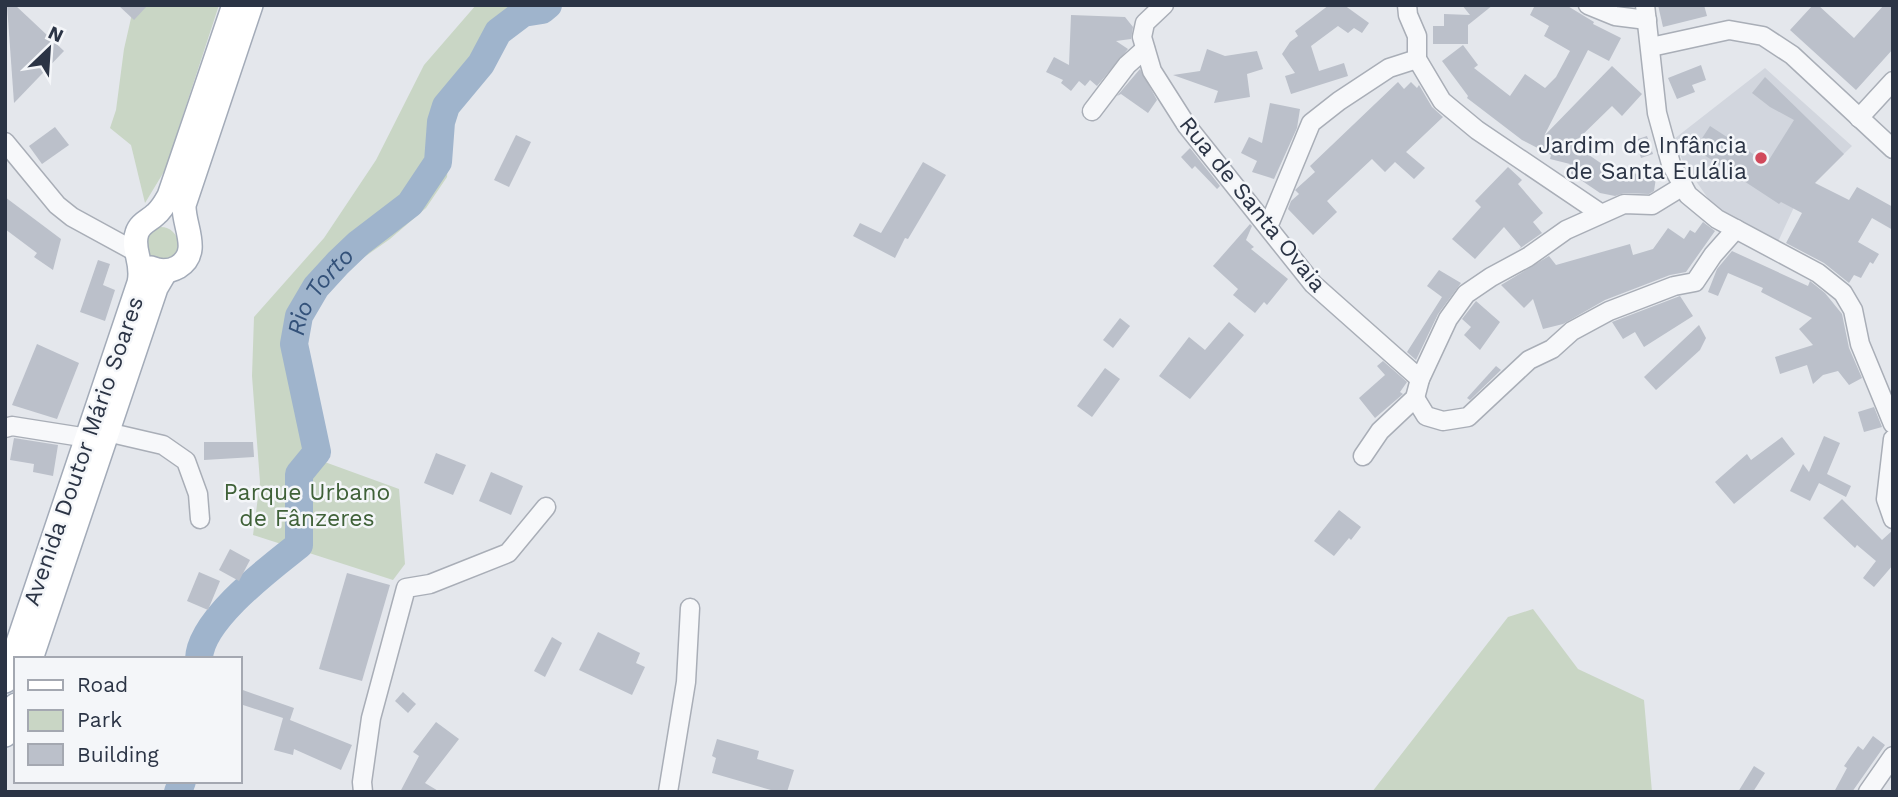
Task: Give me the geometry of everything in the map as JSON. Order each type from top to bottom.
[{"type":"main road","name":"Avenida Doutor Mário Soares","points":[[32,657],[141,274],[136,234],[163,207],[176,179],[234,5]]},
{"type":"main road","name":"Avenida Doutor Mário Soares","points":[[5,681],[97,435],[156,288],[166,271],[183,263],[188,255],[190,236],[183,217],[184,205],[251,5]]},
{"type":"main road","points":[[147,221],[172,217],[186,227]]},
{"type":"main road","name":"Avenida Doutor Mário Soares","points":[[138,256],[147,267],[166,271]]},
{"type":"main road","points":[[5,736],[14,711]]},
{"type":"street","points":[[1092,111],[1127,65],[1145,49],[1142,37],[1145,23],[1164,5]]},
{"type":"street","points":[[1407,5],[1408,15],[1417,36],[1417,59],[1442,101],[1477,130],[1600,213]]},
{"type":"street","points":[[1588,5],[1615,16],[1646,13],[1657,113],[1671,164],[1688,195],[1717,219],[1818,273],[1843,293],[1853,310],[1860,344],[1893,424]]},
{"type":"street","points":[[1651,47],[1729,30],[1763,37],[1792,55],[1893,149]]},
{"type":"street","name":"Rua de Santa Ovaia","points":[[1145,49],[1152,71],[1187,126],[1313,284],[1420,379]]},
{"type":"street","points":[[1268,227],[1311,123],[1389,68],[1417,59]]},
{"type":"street","points":[[1859,118],[1893,81]]},
{"type":"street","points":[[5,142],[57,205],[72,217],[138,256]]},
{"type":"street","points":[[1363,456],[1381,431],[1415,398],[1420,379],[1448,319],[1466,295],[1566,230],[1624,204],[1652,205],[1683,186]]},
{"type":"street","points":[[99,233],[123,235],[147,221]]},
{"type":"street","points":[[1415,398],[1426,416],[1443,421],[1468,417],[1529,360],[1552,349],[1572,331],[1609,311],[1674,286],[1695,282],[1713,255],[1736,229]]},
{"type":"street","points":[[5,428],[12,426],[97,435],[163,446],[186,461],[198,494],[200,519]]},
{"type":"street","points":[[1893,439],[1886,499],[1893,519]]},
{"type":"street","points":[[363,792],[371,718],[406,588],[430,584],[508,553],[546,507]]},
{"type":"street","points":[[668,792],[686,682],[690,608]]},
{"type":"street","points":[[1868,792],[1893,756]]},
{"type":"shaded area","name":"Jardim de Infância de Santa Eulália","points":[[1765,68],[1852,146],[1800,194],[1776,246],[1735,223],[1712,204],[1684,164],[1674,139]]},
{"type":"green space","points":[[134,5],[219,5],[165,170],[145,203],[131,145],[110,128],[116,110],[124,49]]},
{"type":"green space","name":"Parque Urbano de Fânzeres","points":[[476,5],[567,5],[544,13],[512,31],[467,90],[450,135],[447,177],[426,208],[390,239],[353,265],[309,316],[306,354],[322,461],[399,489],[405,564],[393,580],[253,535],[260,482],[252,376],[254,317],[324,238],[376,160],[424,65]]},
{"type":"green space","points":[[161,227],[173,232],[178,244],[173,256],[161,261],[149,256],[144,244],[149,232]]},
{"type":"green space","points":[[1533,609],[1578,669],[1644,700],[1652,792],[1372,792],[1508,617]]},
{"type":"building","points":[[7,5],[15,5],[64,51],[14,103]]},
{"type":"building","points":[[118,5],[148,5],[134,20]]},
{"type":"building","points":[[1329,5],[1344,5],[1369,23],[1362,33],[1354,28],[1348,33],[1338,26],[1311,46],[1319,71],[1344,63],[1348,76],[1291,94],[1285,76],[1295,73],[1282,54],[1298,36],[1295,31]]},
{"type":"building","points":[[1462,5],[1493,5],[1468,25],[1468,44],[1433,44],[1433,26],[1444,26],[1444,14],[1470,15]]},
{"type":"building","points":[[1535,5],[1566,5],[1594,22],[1593,24],[1621,38],[1609,61],[1588,50],[1544,136],[1612,66],[1642,94],[1622,116],[1612,106],[1573,144],[1618,175],[1619,170],[1656,178],[1654,191],[1649,194],[1624,193],[1615,196],[1600,193],[1566,170],[1570,164],[1550,159],[1551,155],[1522,140],[1467,98],[1442,61],[1463,45],[1478,65],[1474,68],[1510,96],[1525,74],[1545,88],[1556,77],[1570,51],[1544,36],[1549,26],[1530,15]]},
{"type":"building","points":[[1658,5],[1704,5],[1707,16],[1663,27]]},
{"type":"building","points":[[1813,5],[1818,5],[1854,38],[1884,5],[1893,5],[1893,49],[1856,90],[1790,30]]},
{"type":"building","points":[[1071,15],[1125,17],[1133,27],[1131,39],[1116,41],[1128,49],[1097,86],[1090,80],[1085,86],[1079,81],[1071,91],[1061,83],[1063,80],[1046,72],[1054,57],[1069,65]]},
{"type":"building","points":[[1207,49],[1225,56],[1257,51],[1263,69],[1247,74],[1250,97],[1214,103],[1218,91],[1173,75],[1200,71]]},
{"type":"building","points":[[1701,65],[1706,80],[1692,85],[1695,92],[1677,99],[1668,78]]},
{"type":"building","points":[[1140,69],[1157,100],[1148,113],[1121,94],[1117,96]]},
{"type":"building","points":[[1765,77],[1844,154],[1815,183],[1849,200],[1857,187],[1893,207],[1893,230],[1872,218],[1858,242],[1879,254],[1873,264],[1870,262],[1861,278],[1854,275],[1849,283],[1824,263],[1786,243],[1802,213],[1781,202],[1779,204],[1695,149],[1710,126],[1767,163],[1794,120],[1752,93]]},
{"type":"building","points":[[1398,82],[1404,89],[1411,82],[1417,88],[1419,85],[1432,107],[1443,117],[1406,152],[1425,168],[1414,179],[1395,162],[1385,172],[1372,159],[1327,201],[1337,212],[1313,235],[1288,209],[1291,201],[1299,194],[1295,190],[1315,172],[1310,166]]},
{"type":"building","points":[[1270,103],[1300,109],[1297,128],[1274,179],[1252,172],[1257,161],[1241,153],[1249,137],[1262,143]]},
{"type":"building","points":[[55,127],[69,145],[42,164],[29,146]]},
{"type":"building","points":[[516,135],[531,142],[509,187],[494,180]]},
{"type":"building","points":[[1647,136],[1653,154],[1641,158],[1635,140]]},
{"type":"building","points":[[1190,148],[1220,186],[1217,189],[1195,166],[1192,169],[1181,157]]},
{"type":"building","points":[[923,162],[946,175],[895,258],[853,236],[860,223],[881,233]]},
{"type":"building","points":[[1508,167],[1522,180],[1518,184],[1543,213],[1533,222],[1542,233],[1519,249],[1521,247],[1504,227],[1475,259],[1452,239],[1481,207],[1475,201]]},
{"type":"building","points":[[5,197],[61,239],[53,270],[34,257],[37,253],[5,229]]},
{"type":"building","points":[[1703,222],[1715,231],[1686,272],[1670,275],[1605,300],[1563,324],[1543,329],[1533,299],[1524,308],[1501,285],[1549,256],[1556,265],[1630,244],[1633,255],[1653,249],[1668,228],[1684,239],[1690,230],[1695,233]]},
{"type":"building","points":[[1250,224],[1252,226],[1246,240],[1254,247],[1251,249],[1288,279],[1267,305],[1264,302],[1255,313],[1233,295],[1238,289],[1213,266]]},
{"type":"building","points":[[1732,251],[1808,286],[1810,281],[1825,293],[1842,314],[1849,348],[1862,378],[1849,385],[1838,371],[1823,375],[1813,384],[1807,365],[1780,374],[1775,357],[1813,345],[1799,329],[1812,318],[1761,292],[1763,288],[1728,273],[1718,296],[1708,292],[1717,269]]},
{"type":"building","points":[[98,260],[110,264],[103,285],[115,290],[105,321],[80,312]]},
{"type":"building","points":[[1439,270],[1461,283],[1438,314],[1416,360],[1407,352],[1442,297],[1427,286]]},
{"type":"building","points":[[1680,296],[1693,316],[1644,347],[1635,332],[1623,339],[1612,322]]},
{"type":"building","points":[[1476,301],[1500,322],[1480,350],[1464,335],[1471,327],[1462,319]]},
{"type":"building","points":[[1120,318],[1130,326],[1113,348],[1103,340]]},
{"type":"building","points":[[1229,322],[1244,335],[1190,399],[1159,376],[1189,337],[1205,350]]},
{"type":"building","points":[[1699,325],[1706,338],[1700,350],[1656,390],[1644,377]]},
{"type":"building","points":[[37,344],[79,363],[57,419],[12,405]]},
{"type":"building","points":[[1383,361],[1407,382],[1400,392],[1403,394],[1375,418],[1359,398],[1385,375],[1377,366]]},
{"type":"building","points":[[1496,366],[1501,370],[1470,400],[1467,398]]},
{"type":"building","points":[[1105,368],[1120,379],[1092,417],[1077,406]]},
{"type":"building","points":[[1874,407],[1882,427],[1864,432],[1858,412]]},
{"type":"building","points":[[1824,436],[1840,443],[1827,474],[1851,486],[1846,497],[1819,483],[1810,501],[1790,491],[1803,464],[1809,472]]},
{"type":"building","points":[[1782,437],[1795,454],[1734,504],[1715,482],[1747,454],[1751,460]]},
{"type":"building","points":[[14,438],[58,445],[53,476],[33,472],[34,464],[10,460]]},
{"type":"building","points":[[204,442],[253,442],[254,457],[204,460]]},
{"type":"building","points":[[436,453],[466,465],[453,495],[424,483]]},
{"type":"building","points":[[491,472],[523,486],[511,515],[479,501]]},
{"type":"building","points":[[1842,499],[1882,540],[1893,530],[1893,565],[1874,587],[1863,578],[1876,561],[1857,545],[1855,548],[1823,518]]},
{"type":"building","points":[[1339,510],[1361,527],[1334,556],[1314,541]]},
{"type":"building","points":[[230,549],[250,560],[239,581],[219,570]]},
{"type":"building","points":[[199,572],[220,581],[208,610],[187,601]]},
{"type":"building","points":[[347,573],[390,585],[362,681],[319,669]]},
{"type":"building","points":[[598,632],[640,653],[636,663],[645,667],[632,695],[579,670]]},
{"type":"building","points":[[552,637],[562,643],[545,677],[534,671]]},
{"type":"building","points":[[242,690],[294,708],[290,720],[352,745],[341,770],[294,749],[293,755],[274,750],[283,718],[242,705]]},
{"type":"building","points":[[403,692],[416,704],[408,713],[395,701]]},
{"type":"building","points":[[436,722],[459,739],[425,783],[440,792],[400,792],[419,756],[413,752]]},
{"type":"building","points":[[1873,736],[1885,745],[1852,792],[1834,792],[1847,768],[1844,766],[1858,746],[1863,750]]},
{"type":"building","points":[[717,739],[759,751],[757,759],[794,770],[787,792],[778,792],[712,773],[716,758],[712,756]]},
{"type":"building","points":[[1754,766],[1765,773],[1753,792],[1738,792]]},
{"type":"waterway","name":"Rio Torto","points":[[199,657],[202,644],[223,612],[299,545],[299,474],[317,452],[294,344],[299,316],[316,287],[338,263],[359,243],[410,204],[438,162],[441,122],[446,106],[481,64],[498,32],[523,13],[542,10],[548,5]]},
{"type":"waterway","name":"Rio Torto","points":[[178,792],[181,783]]},
{"type":"place","name":"Jardim de Infância de Santa Eulália","points":[[1761,158]]}]
